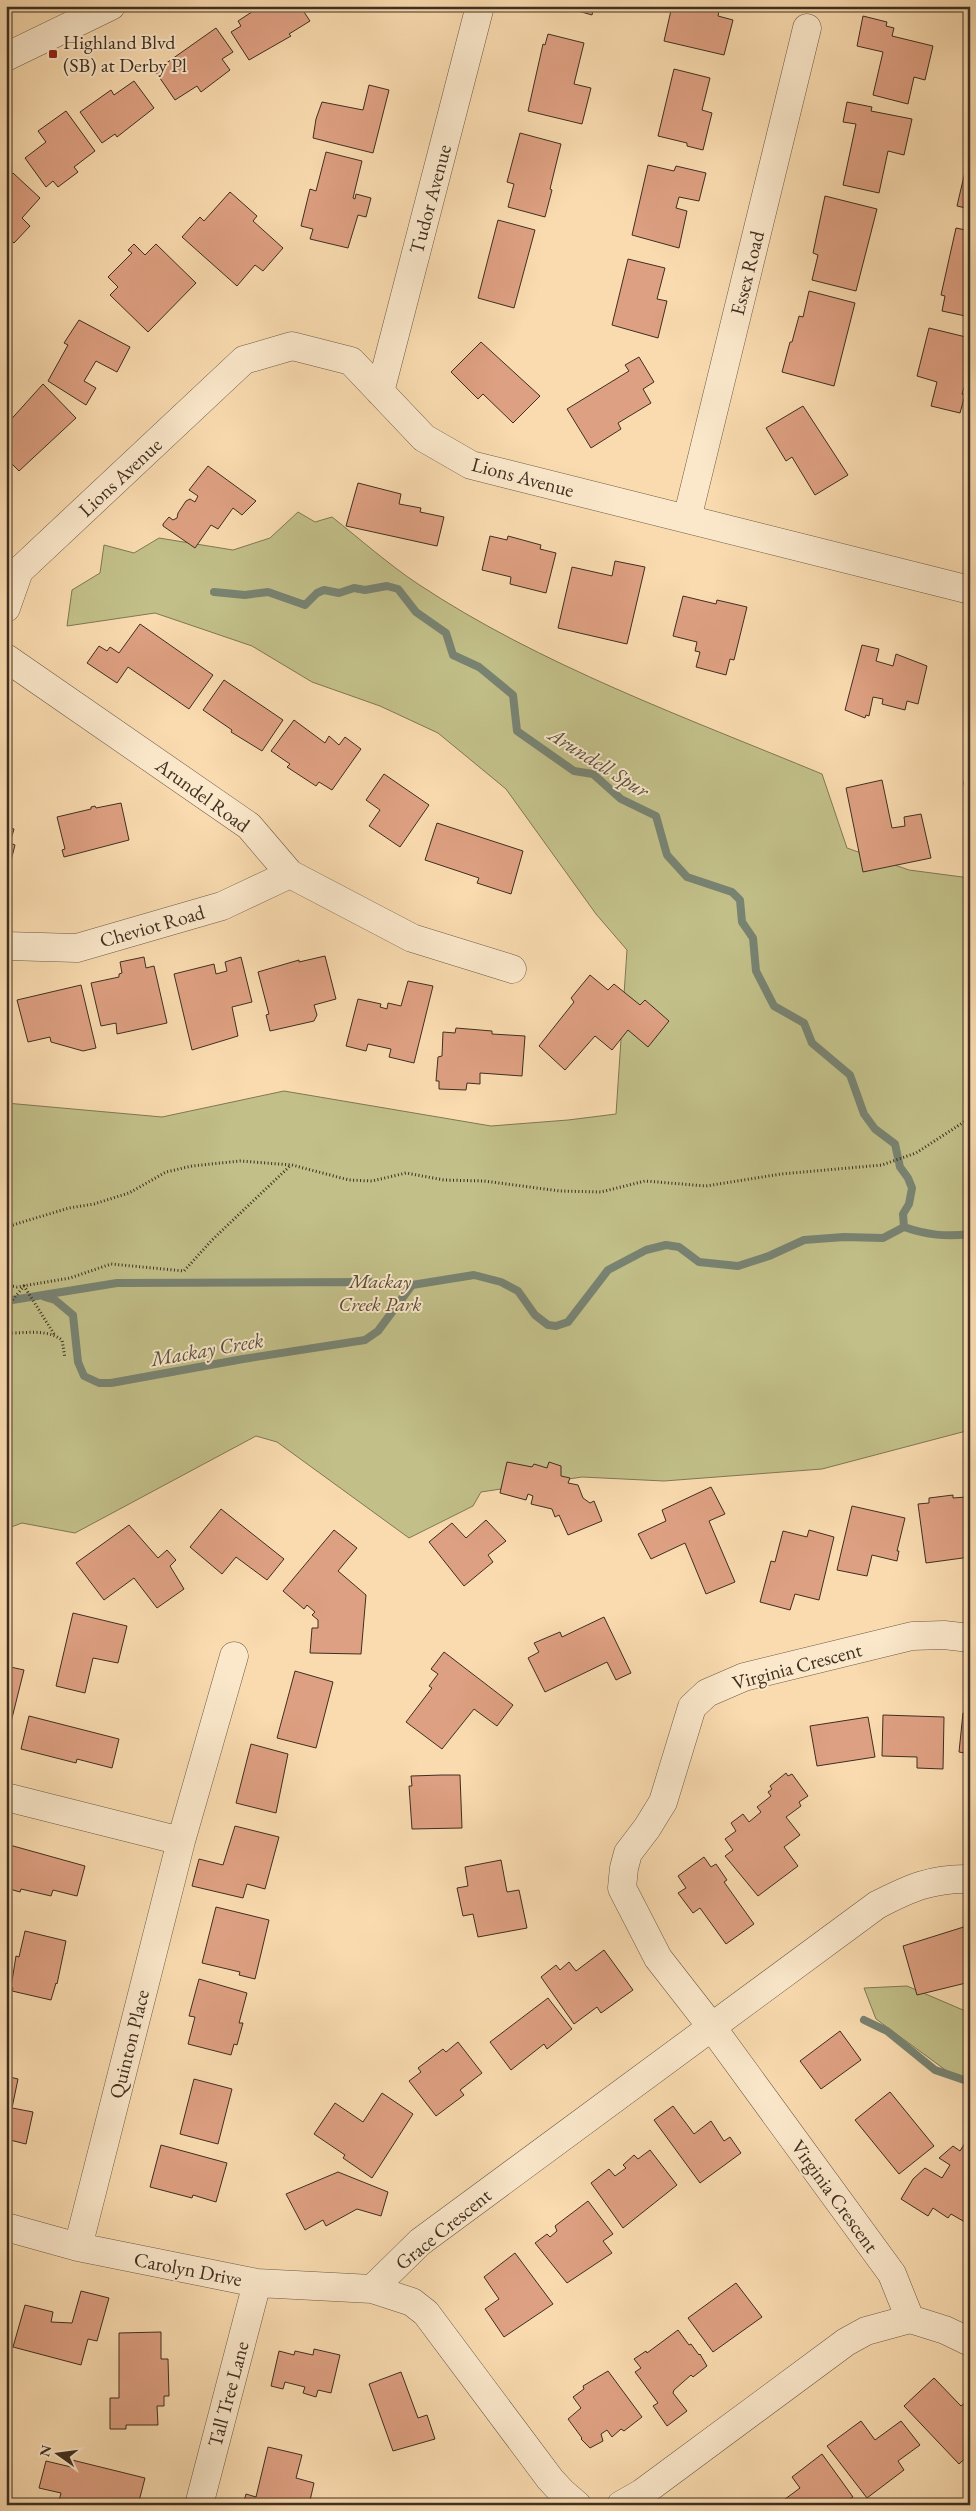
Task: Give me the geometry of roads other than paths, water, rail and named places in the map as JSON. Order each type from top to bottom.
[{"type":"street","points":[[6,57],[111,6]]},
{"type":"street","name":"Tudor Avenue","points":[[380,392],[480,6]]},
{"type":"street","name":"Essex Road","points":[[687,519],[807,28]]},
{"type":"street","name":"Lions Avenue","points":[[6,608],[20,571],[244,360],[292,346],[351,361],[424,438],[471,465],[970,590]]},
{"type":"street","name":"Arundel Road","points":[[6,658],[249,826],[290,874],[412,938],[512,969]]},
{"type":"street","name":"Cheviot Road","points":[[6,946],[77,948],[222,906],[290,874]]},
{"type":"street","name":"Virginia Crescent","points":[[910,2319],[892,2274],[711,2026],[658,1958],[622,1888],[628,1853],[647,1828],[663,1802],[670,1785],[682,1748],[684,1729],[692,1707],[708,1693],[753,1675],[912,1636],[944,1635],[970,1638]]},
{"type":"street","name":"Quinton Place","points":[[78,2247],[181,1840],[234,1656]]},
{"type":"street","points":[[6,1797],[181,1840]]},
{"type":"street","points":[[711,2026],[876,1905],[927,1882],[970,1879]]},
{"type":"street","name":"Grace Crescent","points":[[578,2505],[562,2493],[550,2479],[426,2313],[412,2302],[372,2289],[420,2242],[711,2026]]},
{"type":"street","name":"Carolyn Drive","points":[[6,2227],[78,2247],[257,2283],[372,2289]]},
{"type":"street","name":"Tall Tree Lane","points":[[199,2505],[257,2283]]},
{"type":"street","points":[[621,2505],[642,2493],[846,2342],[866,2331],[910,2319],[945,2330],[970,2342]]},
{"type":"waterway","name":"Arundell Spur","points":[[214,592],[245,595],[268,592],[305,605],[317,593],[324,590],[339,593],[354,588],[365,590],[387,586],[398,589],[416,612],[446,633],[453,655],[479,667],[513,695],[517,731],[574,771],[593,774],[621,799],[656,816],[667,855],[687,877],[732,892],[740,900],[742,922],[753,938],[756,971],[774,1006],[804,1023],[812,1043],[850,1075],[864,1114],[875,1129],[895,1144],[900,1167],[912,1188],[909,1204],[903,1214],[904,1227]]},
{"type":"waterway","points":[[967,783],[970,793]]},
{"type":"waterway","name":"Mackay Creek","points":[[6,1301],[117,1283],[363,1282],[412,1285],[474,1275],[501,1282],[518,1291],[535,1315],[548,1325],[556,1326],[568,1322],[608,1270],[646,1250],[666,1245],[679,1247],[699,1262],[738,1266],[769,1256],[804,1240],[844,1237],[883,1238],[904,1227],[937,1235],[970,1234]]},
{"type":"waterway","name":"Mackay Creek","points":[[45,1297],[55,1300],[73,1315],[78,1362],[84,1376],[99,1383],[111,1383],[243,1359],[365,1340],[378,1331],[412,1285]]},
{"type":"waterway","points":[[864,2020],[887,2031],[935,2070],[970,2082]]},
{"type":"place","name":"Highland Blvd (SB) at Derby Pl","points":[[53,54]]},
{"type":"park label","name":"Mackay Creek Park","points":[[380,1292]]}]
